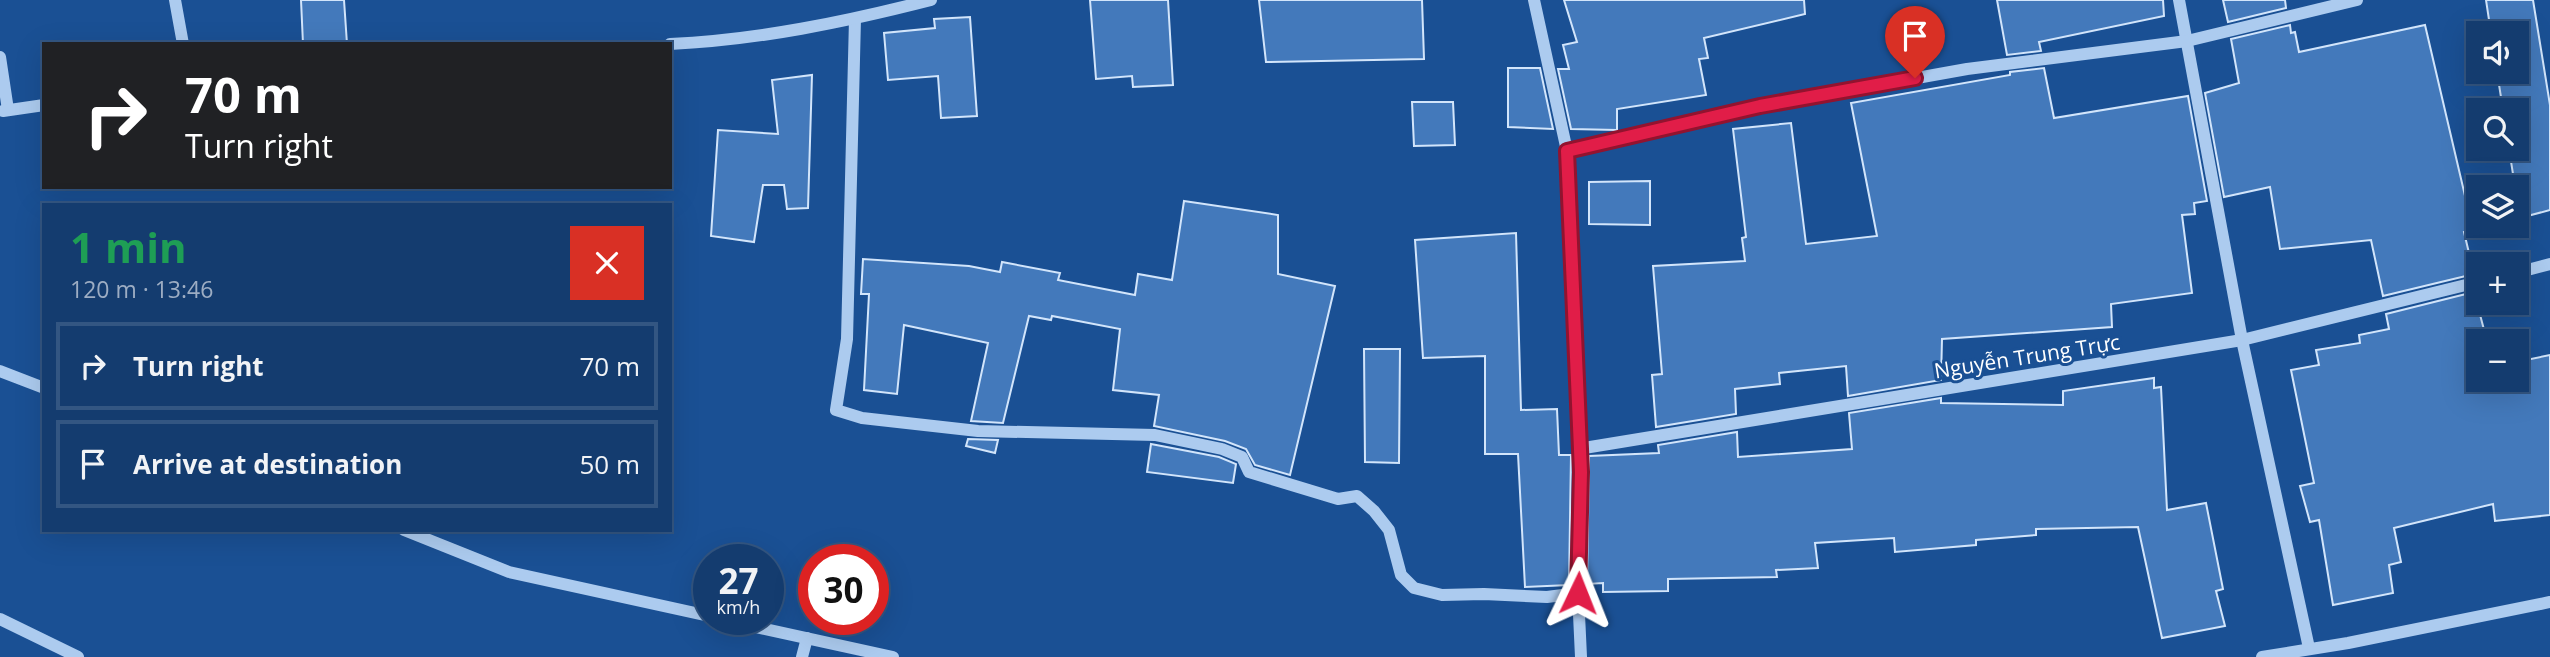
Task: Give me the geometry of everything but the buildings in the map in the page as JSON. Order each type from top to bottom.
[{"type":"street","points":[[175,0],[183,42]]},
{"type":"street","points":[[672,44],[714,42],[855,19],[931,0]]},
{"type":"street","points":[[1534,0],[1567,151],[1581,472],[1578,593],[1581,657]]},
{"type":"street","points":[[2179,0],[2242,340],[2309,648]]},
{"type":"street","points":[[1567,151],[1760,106],[1966,69],[2187,41],[2357,0]]},
{"type":"street","points":[[855,19],[847,339],[836,410],[862,418],[978,431],[1155,435],[1222,449],[1242,457],[1249,472],[1338,499],[1357,496],[1389,530],[1401,575],[1414,588],[1442,596],[1484,594],[1547,597],[1578,593]]},
{"type":"street","points":[[0,57],[4,111],[42,105]]},
{"type":"street","points":[[2529,270],[2550,264]]},
{"type":"street","name":"Nguyễn Trung Trực","points":[[1578,449],[2242,340],[2466,285]]},
{"type":"street","points":[[0,371],[42,387]]},
{"type":"street","points":[[409,532],[509,572],[693,612]]},
{"type":"street","points":[[2262,657],[2348,643],[2550,601]]},
{"type":"street","points":[[0,619],[78,657]]},
{"type":"street","points":[[784,633],[893,657]]},
{"type":"street","points":[[802,657],[807,638]]},
{"type":"route","points":[[1578,593],[1581,472],[1567,151],[1760,106],[1915,78]]}]
